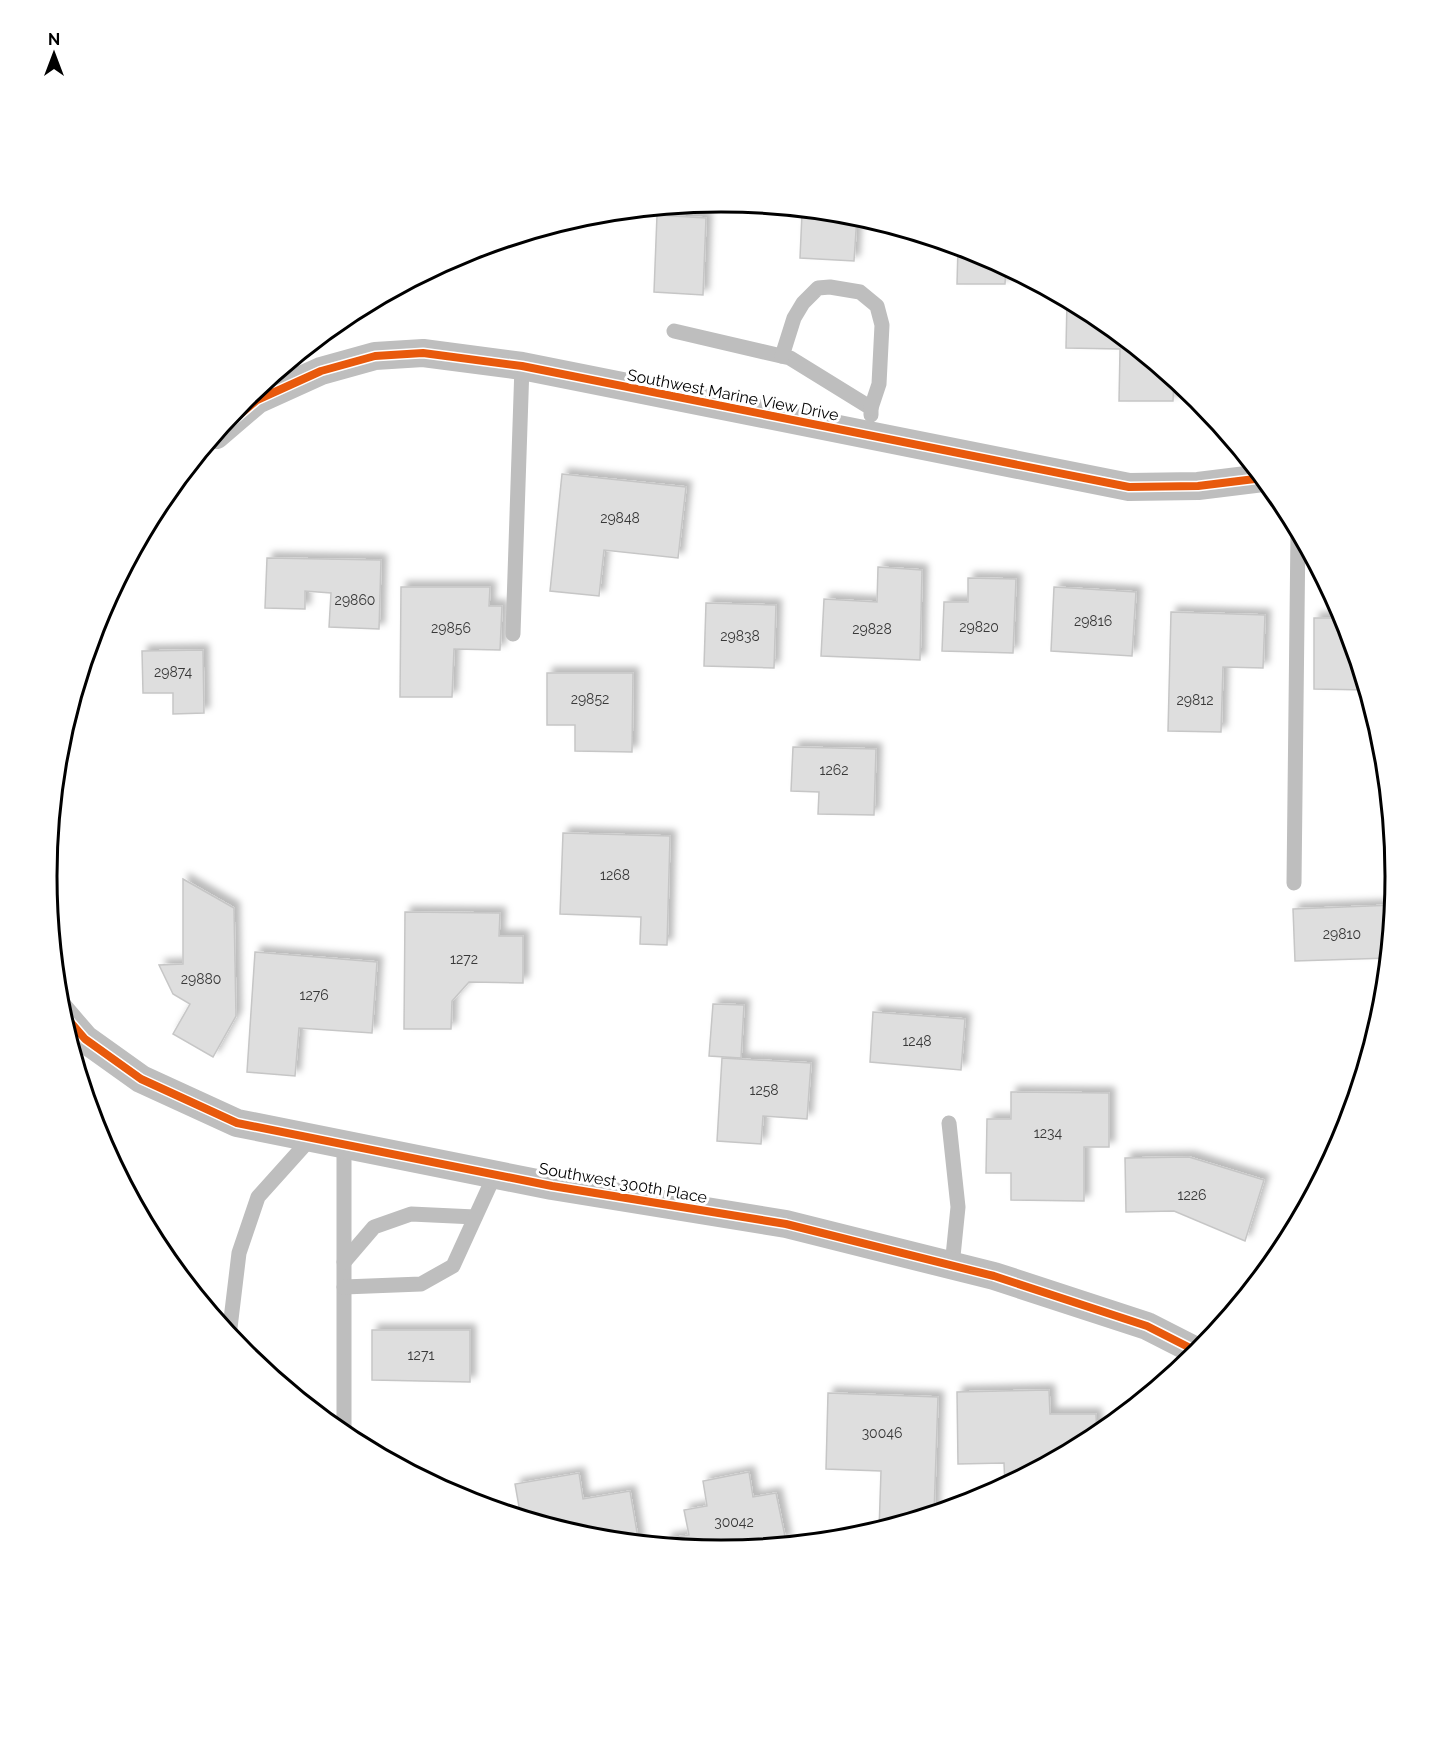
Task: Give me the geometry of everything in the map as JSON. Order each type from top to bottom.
[{"type":"street","name":"Southwest Marine View Drive","points":[[262,397],[321,371],[375,356],[423,353],[522,366],[1129,487],[1198,486],[1254,479]]},
{"type":"street","name":"Southwest 300th Place","points":[[75,1027],[85,1039],[141,1079],[237,1123],[563,1187],[786,1224],[994,1276],[1147,1326],[1190,1348]]},
{"type":"lane","points":[[782,356],[794,318],[803,303],[818,288],[830,286],[860,292],[877,306],[882,325],[879,384],[871,408],[871,436]]},
{"type":"lane","points":[[674,331],[790,358],[871,408]]},
{"type":"lane","points":[[513,634],[522,366]]},
{"type":"lane","points":[[1294,883],[1298,546]]},
{"type":"lane","points":[[949,1123],[958,1207],[952,1266]]},
{"type":"lane","points":[[231,1325],[239,1253],[258,1197],[311,1138]]},
{"type":"lane","points":[[344,1144],[344,1424]]},
{"type":"lane","points":[[344,1287],[420,1284],[453,1266],[495,1174]]},
{"type":"lane","points":[[344,1262],[374,1227],[411,1214],[475,1216]]},
{"type":"building","points":[[657,216],[706,218],[703,295],[654,292]]},
{"type":"building","points":[[802,217],[856,226],[854,261],[800,258]]},
{"type":"building","points":[[958,256],[1005,277],[1005,284],[957,284]]},
{"type":"building","points":[[1067,310],[1091,324],[1160,377],[1173,390],[1173,401],[1119,401],[1120,349],[1066,348]]},
{"type":"building","points":[[562,474],[686,487],[678,558],[604,550],[599,596],[550,591]]},
{"type":"building","points":[[267,558],[381,560],[379,629],[329,627],[331,593],[305,591],[305,609],[265,608]]},
{"type":"building","points":[[878,567],[922,570],[920,660],[821,656],[824,599],[877,602]]},
{"type":"building","points":[[968,578],[1016,579],[1013,653],[942,651],[944,602],[968,602]]},
{"type":"building","points":[[401,587],[490,587],[489,606],[502,606],[500,650],[454,649],[452,697],[400,697]]},
{"type":"building","points":[[1054,587],[1136,592],[1132,656],[1051,651]]},
{"type":"building","points":[[706,603],[776,605],[774,668],[704,666]]},
{"type":"building","points":[[1171,612],[1265,615],[1263,668],[1223,667],[1221,732],[1168,731]]},
{"type":"building","points":[[1314,618],[1333,618],[1351,663],[1359,690],[1314,689]]},
{"type":"building","points":[[203,650],[204,713],[173,714],[173,693],[143,693],[142,651]]},
{"type":"building","points":[[547,673],[633,673],[632,752],[575,751],[575,725],[547,725]]},
{"type":"building","points":[[793,747],[876,749],[874,815],[818,814],[819,792],[791,791]]},
{"type":"building","points":[[563,833],[670,836],[667,945],[640,944],[641,917],[560,914]]},
{"type":"building","points":[[183,879],[234,908],[236,1016],[213,1057],[173,1034],[190,1004],[173,994],[159,965],[183,964]]},
{"type":"building","points":[[1385,905],[1381,958],[1295,961],[1293,909]]},
{"type":"building","points":[[405,912],[500,913],[499,936],[523,936],[523,983],[469,982],[452,1001],[451,1029],[404,1029]]},
{"type":"building","points":[[255,952],[377,962],[372,1033],[299,1028],[295,1076],[247,1072]]},
{"type":"building","points":[[713,1004],[744,1005],[741,1058],[709,1056]]},
{"type":"building","points":[[873,1012],[965,1019],[961,1070],[870,1062]]},
{"type":"building","points":[[722,1058],[811,1063],[807,1119],[763,1116],[761,1144],[717,1141]]},
{"type":"building","points":[[1011,1092],[1109,1093],[1109,1147],[1084,1147],[1084,1201],[1011,1200],[1011,1173],[986,1173],[987,1119],[1011,1119]]},
{"type":"building","points":[[1189,1157],[1264,1180],[1245,1241],[1174,1211],[1126,1212],[1125,1158]]},
{"type":"building","points":[[372,1330],[470,1330],[470,1382],[372,1380]]},
{"type":"building","points":[[1049,1390],[1050,1414],[1096,1414],[1096,1426],[1054,1452],[1005,1478],[1004,1463],[958,1464],[957,1392]]},
{"type":"building","points":[[828,1393],[938,1397],[934,1506],[879,1522],[881,1471],[826,1469]]},
{"type":"building","points":[[749,1472],[753,1497],[776,1493],[785,1538],[722,1541],[666,1539],[689,1535],[684,1510],[707,1506],[703,1481]]},
{"type":"building","points":[[579,1473],[583,1499],[630,1491],[638,1536],[592,1529],[520,1510],[515,1484]]},
{"type":"cycle path","points":[[261,398],[321,371],[375,356],[423,353],[522,366],[1129,487],[1198,486],[1254,479]]},
{"type":"cycle path","points":[[75,1027],[85,1039],[141,1079],[237,1123],[552,1186],[786,1224],[994,1276],[1147,1326],[1190,1348]]}]
